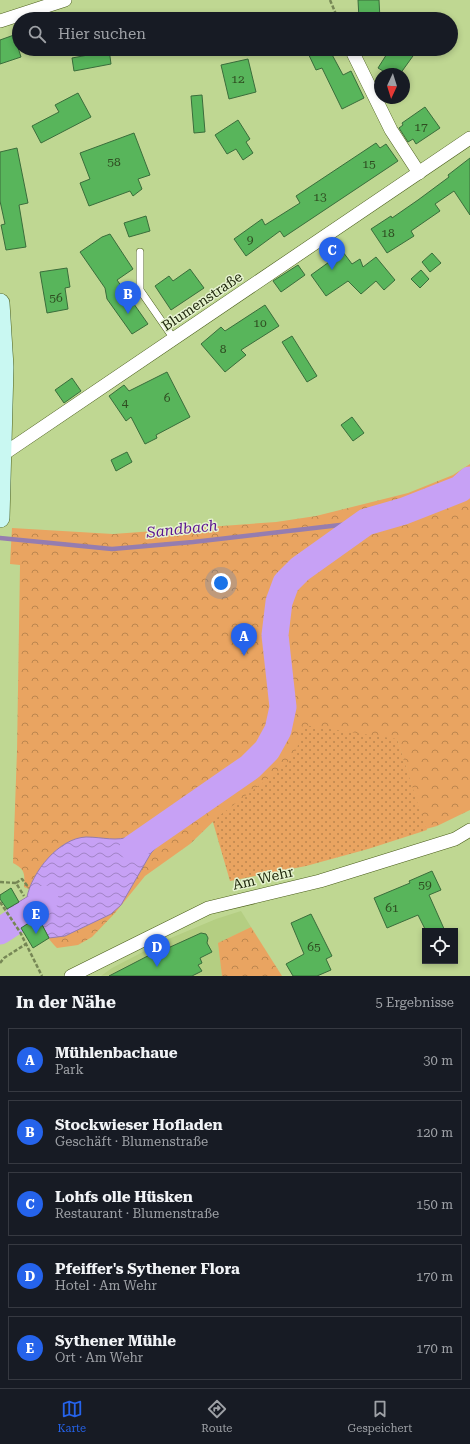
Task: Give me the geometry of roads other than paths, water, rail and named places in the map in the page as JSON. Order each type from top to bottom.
[{"type":"street","points":[[28,12],[65,0]]},
{"type":"street","points":[[0,21],[12,17]]},
{"type":"street","points":[[355,56],[392,130],[420,173]]},
{"type":"street","name":"Blumenstraße","points":[[2,455],[470,138]]},
{"type":"street","points":[[0,303],[4,367],[0,518]]},
{"type":"street","name":"Am Wehr","points":[[71,976],[208,908],[320,881],[454,839],[470,830]]},
{"type":"lane","points":[[140,252],[140,290],[174,339]]},
{"type":"water","points":[[157,819],[168,834],[151,853],[121,905],[111,914],[65,936],[49,938],[38,917],[20,928],[7,909],[27,897],[30,887],[41,867],[57,850],[66,843],[86,837],[109,839],[126,838],[142,831]]},
{"type":"waterway","points":[[133,848],[250,767],[267,750],[278,730],[283,707],[275,635],[279,602],[286,583],[300,569],[366,522],[404,511],[460,489],[470,480]]},
{"type":"waterway","name":"Sandbach","points":[[0,538],[112,549],[193,542],[366,522]]},
{"type":"waterway","points":[[0,931],[37,907],[45,899]]},
{"type":"place","name":"Lohfs olle Hüsken","points":[[332,270]]},
{"type":"place","name":"Stockwieser Hofladen","points":[[128,314]]},
{"type":"place","name":"Mühlenbachaue","points":[[244,656]]},
{"type":"place","name":"Sythener Mühle","points":[[36,934]]},
{"type":"place","name":"Pfeiffer's Sythener Flora","points":[[157,967]]}]
